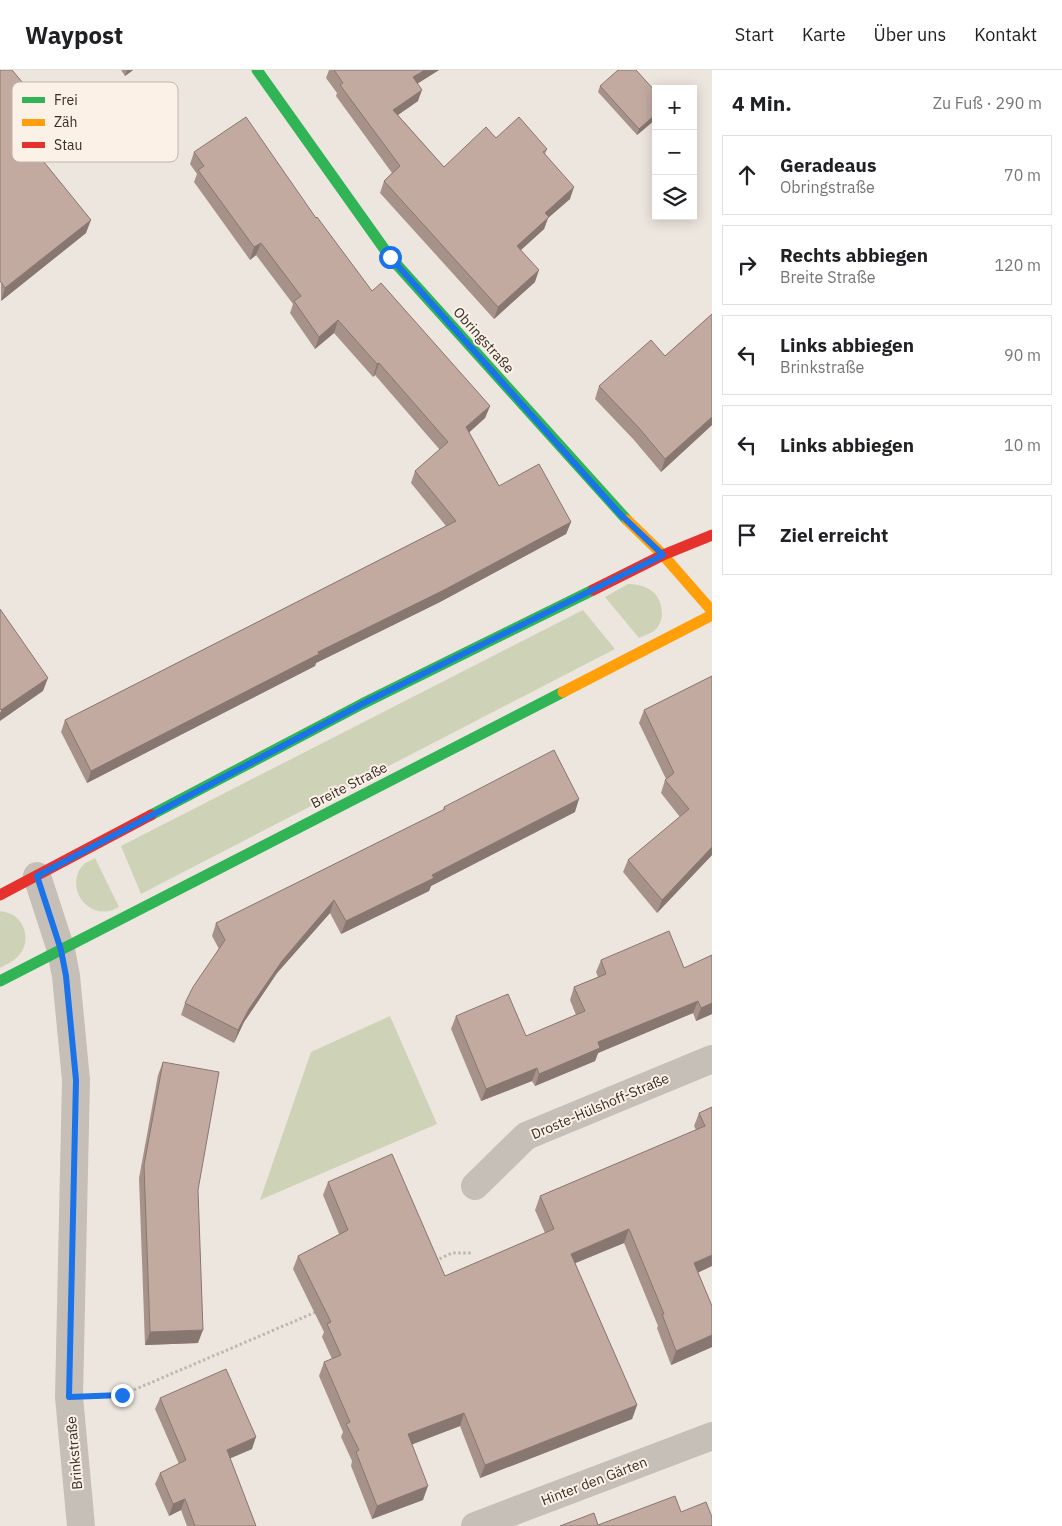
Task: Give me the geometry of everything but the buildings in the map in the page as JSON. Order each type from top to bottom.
[{"type":"street","name":"Obringstraße","points":[[257,70],[390,257],[621,515],[663,555],[712,613]]},
{"type":"street","points":[[0,895],[362,704],[663,555],[712,535]]},
{"type":"street","name":"Breite Straße","points":[[0,981],[712,613]]},
{"type":"street","name":"Brinkstraße","points":[[37,876],[61,950],[66,976],[76,1080],[69,1397],[81,1526]]},
{"type":"street","name":"Droste-Hülshoff-Straße","points":[[474,1186],[526,1136],[712,1059]]},
{"type":"street","name":"Hinter den Gärten","points":[[475,1526],[712,1436]]},
{"type":"path","points":[[434,1261],[452,1253],[473,1253]]},
{"type":"path","points":[[69,1397],[122,1395],[324,1308]]},
{"type":"green space","points":[[628,584],[635,584],[652,591],[659,600],[661,607],[662,617],[660,624],[653,632],[639,638],[605,597]]},
{"type":"green space","points":[[583,610],[615,649],[141,894],[121,846]]},
{"type":"green space","points":[[95,858],[119,907],[111,911],[100,911],[91,908],[85,903],[77,889],[76,880],[79,872],[84,864]]},
{"type":"green space","points":[[0,912],[17,918],[24,928],[26,938],[23,949],[18,956],[0,968]]},
{"type":"green space","points":[[390,1016],[437,1124],[260,1200],[311,1052]]},
{"type":"traffic: fast","points":[[257,70],[390,257],[627,520]]},
{"type":"traffic: fast","points":[[151,815],[362,704],[593,590]]},
{"type":"traffic: fast","points":[[0,981],[563,692]]},
{"type":"traffic: slow","points":[[627,520],[663,555],[712,611]]},
{"type":"traffic: slow","points":[[563,692],[712,615]]},
{"type":"traffic: jam","points":[[593,590],[663,555],[712,535]]},
{"type":"traffic: jam","points":[[0,895],[151,815]]},
{"type":"route","points":[[122,1395],[69,1397],[76,1080],[66,976],[61,950],[37,876],[362,704],[663,555],[621,515],[390,257]]}]
